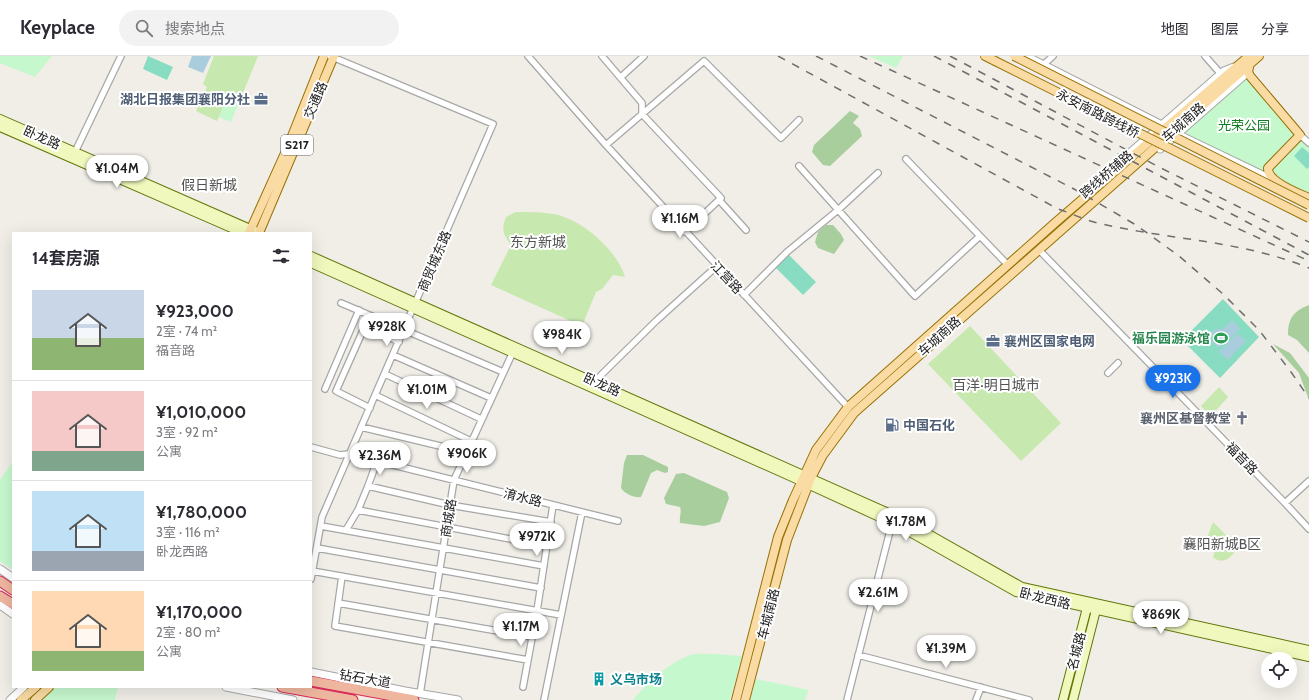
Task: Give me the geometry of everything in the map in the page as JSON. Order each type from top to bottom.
[{"type":"highway","points":[[0,581],[12,589]]},
{"type":"highway","points":[[0,596],[12,603]]},
{"type":"highway","name":"钻石大道","points":[[312,681],[418,698]]},
{"type":"highway","name":"钻石大道","points":[[287,688],[353,700]]},
{"type":"main road","name":"交通路","points":[[250,231],[286,151],[324,56]]},
{"type":"main road","name":"交通路","points":[[259,232],[332,56]]},
{"type":"main road","name":"永安南路跨线桥","points":[[986,56],[1309,218]]},
{"type":"main road","name":"永安南路跨线桥","points":[[1014,56],[1309,205]]},
{"type":"main road","name":"车城南路","points":[[745,700],[786,540],[816,450],[848,407],[1238,65],[1259,56]]},
{"type":"main road","name":"车城南路","points":[[736,700],[778,537],[806,479],[854,413],[1250,60]]},
{"type":"main road","points":[[1250,60],[1248,72],[1300,134],[1268,168],[1268,172],[1273,180],[1309,198]]},
{"type":"main road","name":"卧龙路","points":[[0,119],[250,231]]},
{"type":"main road","name":"卧龙路","points":[[0,127],[241,232]]},
{"type":"main road","name":"卧龙路","points":[[312,256],[415,305],[512,354],[806,479]]},
{"type":"main road","name":"卧龙路","points":[[312,263],[595,381],[806,479]]},
{"type":"main road","name":"卧龙西路","points":[[806,479],[892,523],[1016,592],[1088,605]]},
{"type":"main road","name":"卧龙西路","points":[[806,479],[902,519],[1022,587],[1096,607],[1309,656]]},
{"type":"main road","name":"名城路","points":[[1063,700],[1088,605]]},
{"type":"main road","name":"卧龙西路","points":[[1096,607],[1309,650]]},
{"type":"main road","name":"名城路","points":[[1072,700],[1096,607]]},
{"type":"main road","points":[[21,700],[35,688]]},
{"type":"main road","points":[[35,700],[48,688]]},
{"type":"street","points":[[75,152],[121,56]]},
{"type":"street","name":"商贸城东路","points":[[312,571],[322,517],[493,124],[332,56]]},
{"type":"street","name":"江营路","points":[[528,56],[685,232],[848,407]]},
{"type":"street","points":[[602,56],[642,103],[642,114],[721,198],[719,200],[746,230]]},
{"type":"street","points":[[621,77],[644,56]]},
{"type":"street","points":[[1026,56],[1162,125]]},
{"type":"street","points":[[1043,65],[1053,56]]},
{"type":"street","points":[[1205,56],[1220,72]]},
{"type":"street","points":[[606,145],[705,58],[781,138],[799,120]]},
{"type":"street","name":"跨线桥辅路","points":[[998,275],[1005,262],[1224,71],[1238,65]]},
{"type":"street","name":"跨线桥辅路","points":[[1006,277],[1021,270],[1248,72]]},
{"type":"street","points":[[1177,134],[1273,180]]},
{"type":"street","points":[[1300,134],[1309,143]]},
{"type":"street","points":[[906,159],[1005,262]]},
{"type":"street","points":[[799,166],[915,296],[980,236]]},
{"type":"street","points":[[744,295],[787,252],[838,210],[878,174]]},
{"type":"street","points":[[685,232],[719,200]]},
{"type":"street","name":"福音路","points":[[1041,252],[1309,529]]},
{"type":"street","points":[[595,381],[656,321],[717,266]]},
{"type":"street","points":[[341,303],[503,372]]},
{"type":"street","points":[[325,389],[359,310]]},
{"type":"street","points":[[370,408],[336,391],[364,326],[399,342]]},
{"type":"street","name":"商城路","points":[[418,698],[454,480],[465,452],[512,354]]},
{"type":"street","points":[[393,355],[491,398]]},
{"type":"street","points":[[1108,373],[1118,363]]},
{"type":"street","points":[[385,374],[481,419]]},
{"type":"street","points":[[375,395],[471,441]]},
{"type":"street","points":[[361,427],[465,452]]},
{"type":"street","name":"淯水路","points":[[312,447],[340,455],[349,454],[618,521]]},
{"type":"street","points":[[346,530],[358,510],[377,461]]},
{"type":"street","points":[[1284,503],[1309,481]]},
{"type":"street","points":[[368,486],[450,505],[551,522]]},
{"type":"street","points":[[523,687],[554,505]]},
{"type":"street","points":[[358,510],[547,546]]},
{"type":"street","points":[[544,700],[582,512]]},
{"type":"street","points":[[847,700],[892,523]]},
{"type":"street","points":[[320,526],[544,566]]},
{"type":"street","points":[[317,548],[541,588]]},
{"type":"street","points":[[0,569],[12,577]]},
{"type":"street","points":[[312,571],[561,615]]},
{"type":"street","points":[[342,576],[334,626],[428,644],[528,660]]},
{"type":"street","points":[[338,603],[532,637]]},
{"type":"street","points":[[0,605],[12,613]]},
{"type":"street","points":[[858,655],[1029,700]]},
{"type":"street","points":[[312,672],[418,698],[458,700]]},
{"type":"street","points":[[976,700],[981,687]]},
{"type":"street","points":[[10,700],[23,688]]},
{"type":"street","points":[[231,688],[293,700]]},
{"type":"green space","points":[[0,56],[52,56],[35,77],[0,63]]},
{"type":"green space","points":[[148,56],[173,67],[167,80],[143,69]]},
{"type":"green space","points":[[214,56],[258,56],[240,100],[228,96],[217,121],[196,111],[207,87],[203,84]]},
{"type":"green space","points":[[869,56],[903,56],[896,68]]},
{"type":"green space","name":"光荣公园","points":[[1248,72],[1309,143],[1309,198],[1177,134]]},
{"type":"green space","points":[[228,96],[240,100],[231,122],[219,117]]},
{"type":"green space","points":[[850,111],[859,116],[853,123],[860,129],[862,136],[830,166],[823,165],[812,152],[814,145]]},
{"type":"green space","points":[[1302,147],[1309,153],[1309,167],[1307,169],[1294,156]]},
{"type":"green space","points":[[516,212],[539,212],[553,214],[575,222],[597,237],[614,256],[621,267],[625,277],[613,275],[602,289],[596,292],[582,326],[491,285],[511,245],[504,232],[504,221],[506,217]]},
{"type":"green space","points":[[826,225],[833,225],[844,240],[834,254],[818,248],[815,242],[818,232]]},
{"type":"green space","points":[[789,255],[816,282],[803,295],[776,268]]},
{"type":"green space","name":"福乐园游泳馆","points":[[1223,299],[1259,337],[1220,378],[1182,340]]},
{"type":"green space","points":[[1309,305],[1309,353],[1297,340],[1288,335],[1288,329],[1292,316],[1299,310]]},
{"type":"green space","points":[[970,326],[1061,423],[1021,461],[928,364]]},
{"type":"green space","points":[[1273,344],[1290,353],[1309,378],[1309,400],[1299,373]]},
{"type":"green space","points":[[1219,387],[1228,397],[1211,416],[1201,406]]},
{"type":"green space","points":[[627,455],[643,455],[668,467],[668,472],[665,473],[657,470],[651,473],[641,497],[630,495],[621,488],[624,463]]},
{"type":"green space","points":[[12,462],[12,569],[0,561],[0,480]]},
{"type":"green space","points":[[684,473],[727,492],[729,498],[720,522],[704,526],[680,523],[680,507],[666,504],[664,498],[676,474]]},
{"type":"green space","points":[[1213,522],[1236,545],[1237,549],[1235,552],[1223,561],[1217,560],[1213,557],[1216,548],[1207,538]]},
{"type":"green space","points":[[715,654],[742,656],[730,700],[633,700],[652,680],[674,663],[690,655]]},
{"type":"green space","points":[[751,678],[809,690],[805,700],[745,700]]},
{"type":"green space","points":[[48,688],[118,688],[115,700],[35,700]]},
{"type":"water","points":[[192,56],[211,56],[203,73],[188,67]]},
{"type":"water","points":[[1232,320],[1240,329],[1218,348],[1211,340],[1213,338],[1212,332],[1216,329],[1223,329]]},
{"type":"water","points":[[1237,333],[1246,341],[1228,360],[1219,352]]},
{"type":"railway","points":[[778,56],[1058,209],[1098,223],[1124,229],[1231,246],[1283,259],[1309,268]]},
{"type":"railway","points":[[816,56],[1074,189],[1136,225],[1179,256],[1223,294],[1259,330],[1309,398]]},
{"type":"railway","points":[[860,56],[1309,261]]},
{"type":"railway","points":[[934,56],[1309,255]]},
{"type":"railway","points":[[950,56],[1159,167],[1309,242]]},
{"type":"place","name":"湖北日报集团襄阳分社","points":[[261,99]]},
{"type":"place","name":"福乐园游泳馆","points":[[1221,338]]},
{"type":"place","name":"襄州区国家电网","points":[[993,341]]},
{"type":"place","name":"襄州区基督教堂","points":[[1242,418]]},
{"type":"place","name":"中国石化","points":[[892,425]]},
{"type":"place","name":"义乌市场","points":[[599,679]]},
{"type":"district","name":"假日新城","points":[[209,185]]},
{"type":"district","name":"东方新城","points":[[538,242]]},
{"type":"district","name":"百洋·明日城市","points":[[996,385]]},
{"type":"district","name":"襄阳新城B区","points":[[1222,544]]}]
